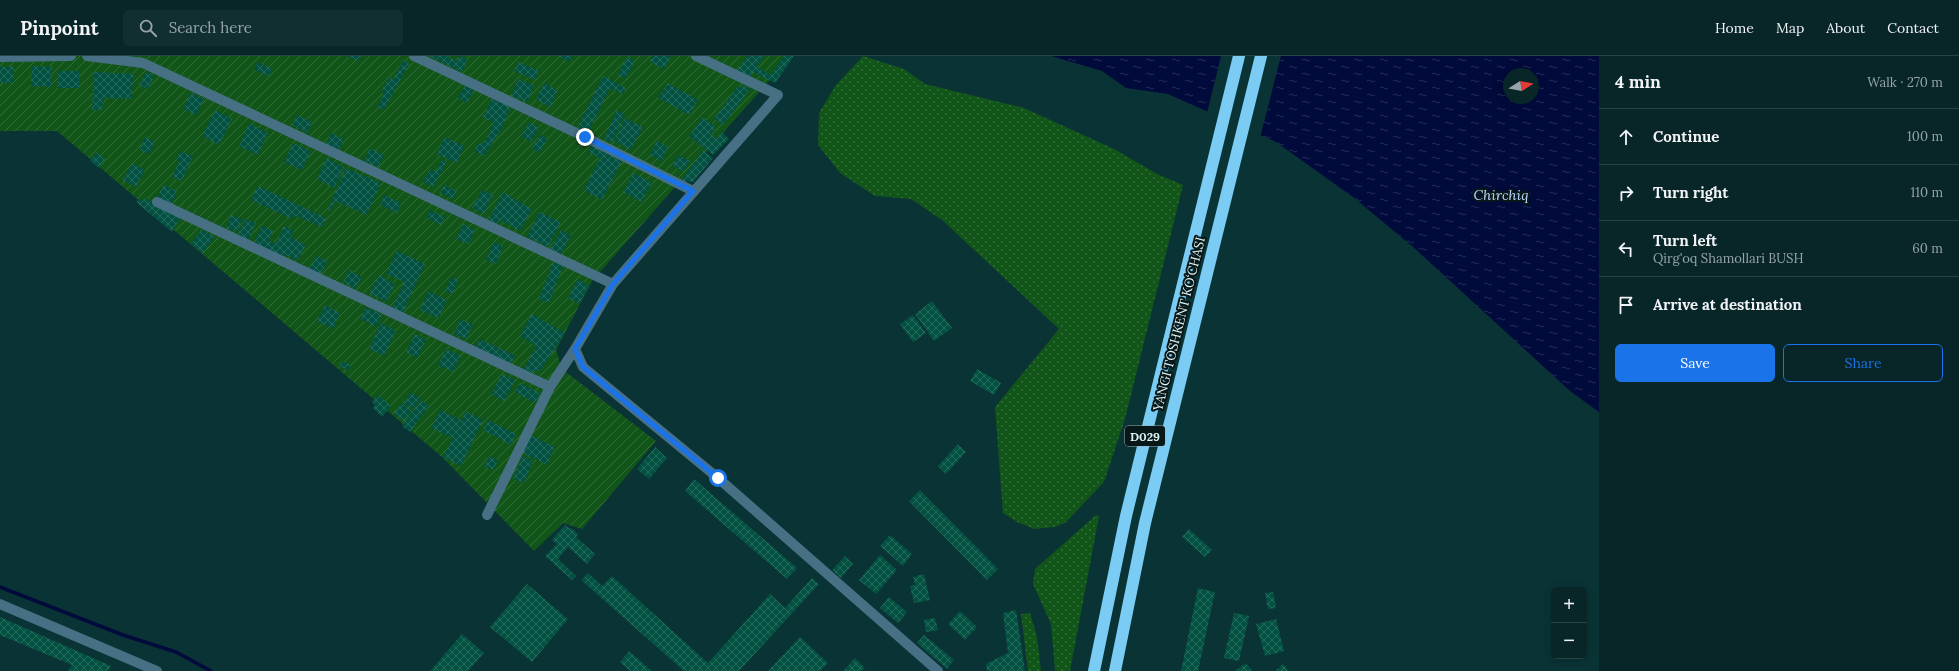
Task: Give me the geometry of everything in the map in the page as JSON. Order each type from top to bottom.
[{"type":"highway","name":"YANGI TOSHKENT KO‘CHASI","points":[[1094,671],[1126,516],[1239,56]]},
{"type":"highway","name":"YANGI TOSHKENT KO‘CHASI","points":[[1115,671],[1145,523],[1260,56]]},
{"type":"street","points":[[0,57],[71,56]]},
{"type":"street","points":[[87,56],[143,63],[613,284]]},
{"type":"street","points":[[487,515],[550,387],[575,349],[613,284],[778,95],[696,56]]},
{"type":"street","points":[[419,57],[693,191]]},
{"type":"street","points":[[157,202],[550,387]]},
{"type":"street","points":[[575,349],[583,367],[713,474],[938,671]]},
{"type":"street","points":[[0,604],[157,671]]},
{"type":"green space","points":[[0,56],[791,56],[592,281],[556,350],[562,369],[656,441],[582,529],[563,523],[534,551],[442,457],[57,131],[0,131]]},
{"type":"green space","points":[[863,56],[904,69],[925,84],[1024,108],[1114,149],[1157,174],[1183,185],[1125,419],[1104,482],[1065,523],[1054,527],[1034,529],[1017,522],[1003,513],[995,407],[1059,329],[942,220],[911,199],[875,196],[840,173],[818,145],[819,113],[836,85]]},
{"type":"green space","points":[[1096,515],[1099,516],[1070,671],[1055,671],[1051,624],[1033,584],[1035,569]]},
{"type":"green space","points":[[1030,613],[1037,637],[1041,671],[1028,671],[1021,614]]},
{"type":"water","name":"Chirchiq","points":[[1051,56],[1599,56],[1599,412],[1570,391],[1412,246],[1353,197],[1276,142],[1168,94],[1126,88],[1102,71]]},
{"type":"pier","points":[[1221,56],[1281,56],[1260,138],[1207,113]]},
{"type":"building","points":[[347,56],[361,56],[358,61]]},
{"type":"building","points":[[429,56],[446,56],[457,61],[459,56],[468,59],[462,72]]},
{"type":"building","points":[[558,56],[569,56],[572,57],[570,62]]},
{"type":"building","points":[[653,56],[671,56],[664,69],[650,62]]},
{"type":"building","points":[[747,56],[764,56],[757,67],[771,75],[784,56],[794,56],[775,83],[753,72],[750,77],[737,70]]},
{"type":"building","points":[[627,57],[635,61],[625,79],[618,75]]},
{"type":"building","points":[[403,60],[409,64],[384,110],[377,107],[384,94],[381,92],[389,77],[393,80]]},
{"type":"building","points":[[258,62],[272,69],[269,76],[254,70]]},
{"type":"building","points":[[518,62],[539,71],[535,80],[514,71]]},
{"type":"building","points":[[32,66],[52,67],[51,87],[31,86]]},
{"type":"building","points":[[0,67],[14,67],[14,83],[0,83]]},
{"type":"building","points":[[57,71],[79,71],[79,88],[57,88]]},
{"type":"building","points":[[94,72],[133,74],[132,99],[103,98],[102,110],[92,110]]},
{"type":"building","points":[[146,72],[154,76],[148,89],[139,85]]},
{"type":"building","points":[[603,76],[626,88],[623,94],[610,88],[589,131],[578,126]]},
{"type":"building","points":[[518,79],[534,85],[528,102],[511,96]]},
{"type":"building","points":[[544,83],[558,91],[550,107],[536,99]]},
{"type":"building","points":[[668,83],[698,100],[689,115],[658,98]]},
{"type":"building","points":[[744,85],[750,89],[723,125],[714,119],[738,86],[741,88]]},
{"type":"building","points":[[465,86],[474,90],[467,103],[458,98]]},
{"type":"building","points":[[191,93],[204,99],[196,115],[183,109]]},
{"type":"building","points":[[493,97],[511,106],[502,128],[484,156],[474,151],[478,144],[484,143],[494,123],[483,117]]},
{"type":"building","points":[[215,110],[232,119],[219,145],[202,136]]},
{"type":"building","points":[[617,110],[625,114],[612,142],[604,139]]},
{"type":"building","points":[[297,115],[312,122],[307,133],[292,125]]},
{"type":"building","points":[[703,117],[716,127],[711,134],[717,139],[722,132],[729,139],[713,155],[689,136]]},
{"type":"building","points":[[625,118],[643,127],[631,150],[614,141]]},
{"type":"building","points":[[529,122],[539,128],[531,142],[521,136]]},
{"type":"building","points":[[249,123],[268,133],[258,155],[239,146]]},
{"type":"building","points":[[331,133],[344,139],[339,150],[326,144]]},
{"type":"building","points":[[540,135],[548,139],[539,153],[532,148]]},
{"type":"building","points":[[144,137],[155,142],[149,154],[140,150]]},
{"type":"building","points":[[445,137],[464,146],[457,163],[437,154]]},
{"type":"building","points":[[657,141],[668,147],[662,161],[650,155]]},
{"type":"building","points":[[293,143],[311,151],[302,170],[284,162]]},
{"type":"building","points":[[592,145],[622,161],[602,200],[584,190],[600,158],[588,152]]},
{"type":"building","points":[[370,148],[384,155],[378,167],[364,161]]},
{"type":"building","points":[[703,150],[713,158],[693,182],[681,181]]},
{"type":"building","points":[[180,151],[193,156],[182,181],[172,177],[179,161],[176,159]]},
{"type":"building","points":[[96,152],[105,159],[99,168],[90,161]]},
{"type":"building","points":[[679,155],[690,161],[683,172],[672,165]]},
{"type":"building","points":[[326,158],[344,167],[334,188],[317,179]]},
{"type":"building","points":[[442,159],[447,162],[433,187],[423,182],[430,169],[436,172]]},
{"type":"building","points":[[132,163],[145,170],[136,187],[123,180]]},
{"type":"building","points":[[346,168],[381,183],[367,215],[335,201],[331,211],[328,209]]},
{"type":"building","points":[[634,173],[652,183],[641,202],[623,192]]},
{"type":"building","points":[[163,185],[177,191],[172,204],[157,198]]},
{"type":"building","points":[[444,185],[457,191],[453,199],[440,193]]},
{"type":"building","points":[[258,186],[326,218],[322,227],[294,215],[292,219],[251,200]]},
{"type":"building","points":[[482,190],[493,195],[484,214],[472,208]]},
{"type":"building","points":[[503,192],[532,209],[520,231],[500,220],[497,225],[488,220]]},
{"type":"building","points":[[384,195],[401,203],[397,213],[380,205]]},
{"type":"building","points":[[140,198],[143,201],[145,198],[180,218],[172,232],[136,202]]},
{"type":"building","points":[[430,210],[445,217],[441,225],[427,218]]},
{"type":"building","points":[[539,212],[561,222],[548,247],[527,237]]},
{"type":"building","points":[[231,215],[242,219],[237,232],[226,228]]},
{"type":"building","points":[[245,219],[256,223],[247,243],[236,238]]},
{"type":"building","points":[[463,224],[475,230],[469,244],[456,239]]},
{"type":"building","points":[[262,226],[273,231],[269,240],[276,244],[284,226],[294,231],[291,237],[306,245],[298,260],[286,255],[283,261],[254,247],[257,240],[255,239]]},
{"type":"building","points":[[202,229],[214,237],[203,253],[191,244]]},
{"type":"building","points":[[561,230],[571,235],[561,254],[550,249]]},
{"type":"building","points":[[494,242],[503,246],[496,264],[486,260]]},
{"type":"building","points":[[397,251],[425,264],[402,315],[391,310],[404,282],[386,274]]},
{"type":"building","points":[[316,256],[327,261],[321,274],[309,269]]},
{"type":"building","points":[[553,262],[563,266],[549,303],[539,299]]},
{"type":"building","points":[[350,270],[362,277],[355,289],[343,282]]},
{"type":"building","points":[[379,275],[395,284],[386,302],[369,293]]},
{"type":"building","points":[[451,277],[458,280],[453,294],[445,291]]},
{"type":"building","points":[[578,279],[589,286],[579,304],[568,298]]},
{"type":"building","points":[[429,291],[447,300],[439,318],[420,310]]},
{"type":"building","points":[[932,301],[952,328],[934,341],[915,314]]},
{"type":"building","points":[[325,305],[340,313],[333,329],[317,321]]},
{"type":"building","points":[[366,307],[382,315],[376,327],[360,319]]},
{"type":"building","points":[[532,314],[565,333],[541,370],[526,373],[522,372],[536,346],[520,336]]},
{"type":"building","points":[[913,315],[926,333],[913,342],[900,324]]},
{"type":"building","points":[[460,319],[473,324],[466,339],[454,334]]},
{"type":"building","points":[[381,323],[396,331],[384,356],[369,349]]},
{"type":"building","points":[[415,334],[426,340],[417,358],[406,352]]},
{"type":"building","points":[[479,339],[515,355],[510,366],[475,349]]},
{"type":"building","points":[[446,349],[461,356],[453,372],[438,365]]},
{"type":"building","points":[[342,361],[351,365],[348,370],[339,366]]},
{"type":"building","points":[[977,369],[1001,383],[994,395],[970,381]]},
{"type":"building","points":[[502,374],[515,380],[504,401],[491,394]]},
{"type":"building","points":[[520,383],[540,393],[535,403],[515,392]]},
{"type":"building","points":[[411,392],[420,398],[413,409],[404,403]]},
{"type":"building","points":[[378,395],[391,406],[382,417],[373,408],[375,405],[372,402]]},
{"type":"building","points":[[421,400],[429,406],[410,432],[402,426]]},
{"type":"building","points":[[402,403],[412,411],[404,421],[394,413]]},
{"type":"building","points":[[440,410],[461,420],[452,438],[431,428]]},
{"type":"building","points":[[466,411],[483,420],[461,466],[443,457]]},
{"type":"building","points":[[488,420],[516,434],[511,445],[483,430]]},
{"type":"building","points":[[530,435],[555,447],[547,465],[521,452]]},
{"type":"building","points":[[958,444],[966,452],[946,474],[938,466]]},
{"type":"building","points":[[655,447],[667,458],[649,479],[637,469]]},
{"type":"building","points":[[489,456],[498,460],[493,470],[484,466]]},
{"type":"building","points":[[523,456],[533,461],[524,483],[513,478]]},
{"type":"building","points":[[694,479],[797,568],[787,579],[685,491]]},
{"type":"building","points":[[920,490],[998,569],[987,580],[909,501]]},
{"type":"building","points":[[565,525],[578,534],[576,537],[595,554],[587,564],[568,547],[558,559],[576,576],[572,580],[545,556],[557,544],[552,540]]},
{"type":"building","points":[[1189,529],[1212,550],[1205,557],[1182,537]]},
{"type":"building","points":[[890,535],[912,554],[903,566],[880,546]]},
{"type":"building","points":[[880,555],[897,570],[876,594],[859,580]]},
{"type":"building","points":[[845,556],[853,564],[841,578],[832,570]]},
{"type":"building","points":[[588,573],[602,586],[612,576],[708,663],[770,594],[785,608],[812,578],[819,584],[739,671],[684,671],[581,580]]},
{"type":"building","points":[[924,574],[930,600],[914,603],[910,586],[915,585],[913,577]]},
{"type":"building","points":[[527,584],[568,619],[532,662],[490,627]]},
{"type":"building","points":[[1198,588],[1215,592],[1198,671],[1181,671]]},
{"type":"building","points":[[1273,592],[1276,608],[1268,609],[1265,593]]},
{"type":"building","points":[[889,597],[907,612],[898,623],[880,608]]},
{"type":"building","points":[[1016,610],[1025,671],[987,671],[986,664],[1008,653],[1003,613]]},
{"type":"building","points":[[960,611],[977,627],[965,640],[948,624]]},
{"type":"building","points":[[1234,613],[1249,616],[1239,661],[1224,658]]},
{"type":"building","points":[[0,617],[111,666],[108,671],[68,671],[72,665],[0,635]]},
{"type":"building","points":[[935,618],[938,630],[926,632],[924,620]]},
{"type":"building","points":[[1276,619],[1284,651],[1265,656],[1256,624]]},
{"type":"building","points":[[462,634],[484,653],[468,671],[430,671]]},
{"type":"building","points":[[924,635],[954,660],[947,669],[917,643]]},
{"type":"building","points":[[800,637],[828,663],[820,671],[768,671]]},
{"type":"building","points":[[629,651],[652,671],[630,671],[620,662]]},
{"type":"building","points":[[855,658],[865,668],[861,671],[843,671]]},
{"type":"building","points":[[1246,663],[1252,671],[1235,671]]},
{"type":"building","points":[[1283,664],[1289,671],[1275,671]]},
{"type":"waterway","points":[[0,587],[123,635],[176,652],[211,671]]},
{"type":"route","points":[[585,137],[693,191],[613,284],[575,349],[583,367],[718,478]]}]
